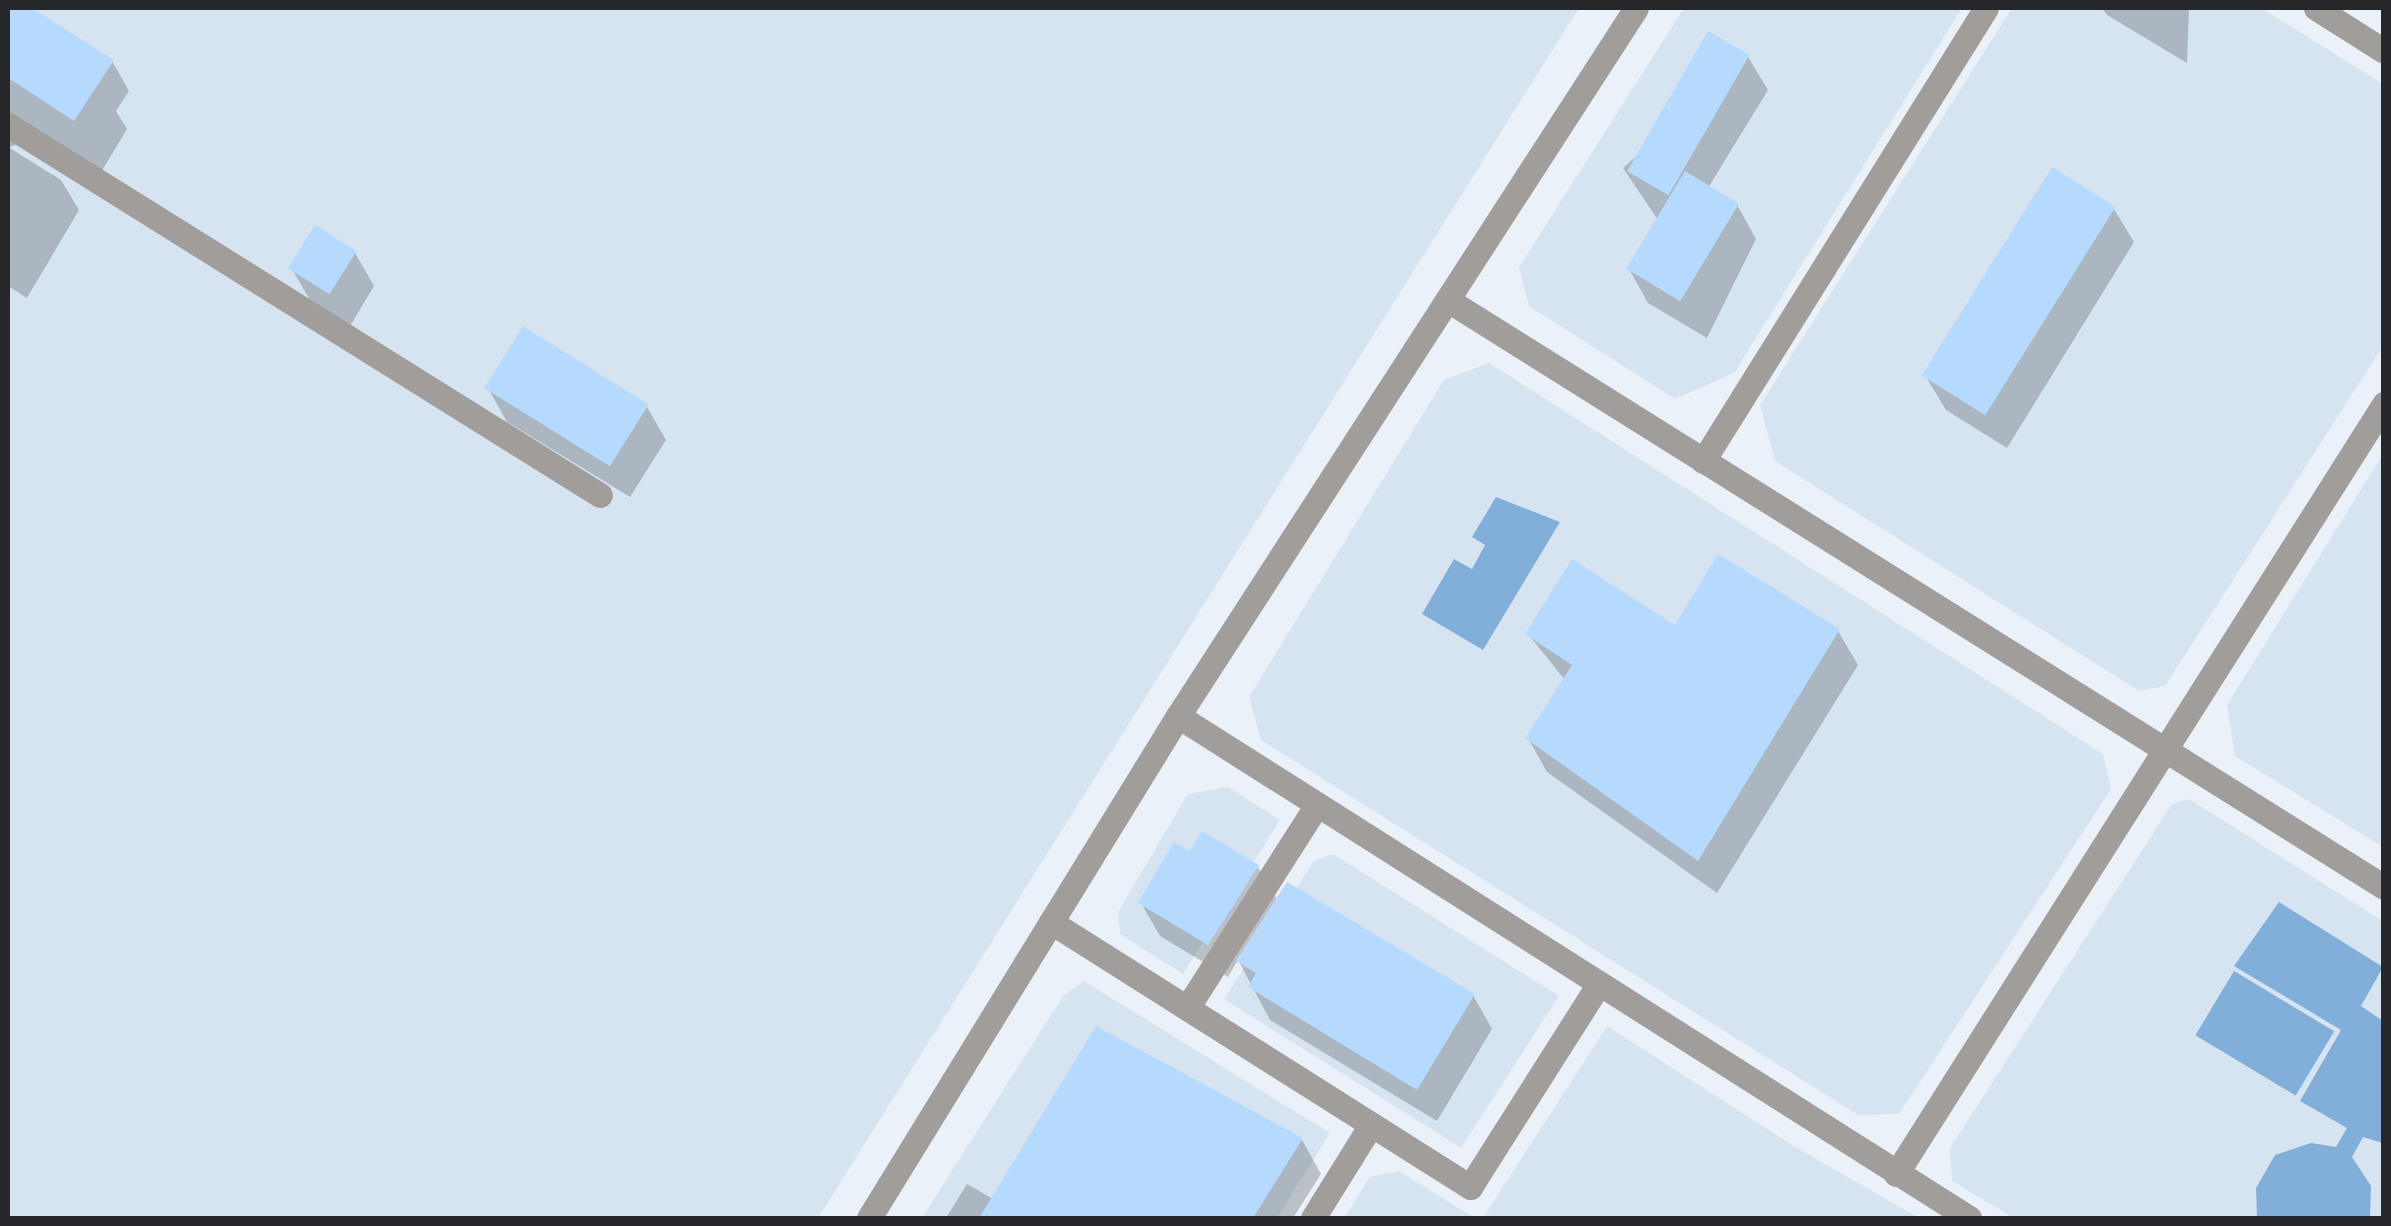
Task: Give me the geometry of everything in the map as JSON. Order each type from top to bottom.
[{"type":"lane","points":[[868,1218],[1178,716],[1452,302],[1636,8]]},
{"type":"lane","points":[[1702,461],[1986,8]]},
{"type":"lane","points":[[2316,8],[2384,51]]},
{"type":"lane","points":[[8,125],[600,494]]},
{"type":"lane","points":[[1452,302],[2168,756],[2384,887]]},
{"type":"lane","points":[[1896,1174],[2168,756],[2384,404]]},
{"type":"lane","points":[[1178,716],[1969,1218]]},
{"type":"lane","points":[[1187,1008],[1316,805]]},
{"type":"lane","points":[[1051,922],[1470,1187],[1599,984]]},
{"type":"lane","points":[[1312,1218],[1371,1125]]},
{"type":"shaded area","points":[[8,8],[1579,8],[818,1218],[8,1218]]},
{"type":"shaded area","points":[[1684,8],[1962,8],[1734,373],[1675,399],[1529,306],[1519,267]]},
{"type":"shaded area","points":[[2012,8],[2261,8],[2383,84],[2383,346],[2165,686],[2139,691],[1775,461],[1760,405]]},
{"type":"shaded area","points":[[1489,363],[2103,754],[2111,789],[1899,1114],[1858,1115],[1261,740],[1249,697],[1444,380]]},
{"type":"shaded area","points":[[2383,454],[2384,847],[2235,756],[2227,705]]},
{"type":"shaded area","points":[[1228,787],[1280,820],[1183,974],[1120,934],[1118,912],[1188,794]]},
{"type":"shaded area","points":[[2189,799],[2383,921],[2383,1218],[2014,1218],[1952,1181],[1950,1148],[2172,804]]},
{"type":"shaded area","points":[[1333,854],[1559,996],[1461,1148],[1224,999],[1314,861]]},
{"type":"shaded area","points":[[1084,981],[1330,1133],[1277,1218],[922,1218],[1063,996]]},
{"type":"shaded area","points":[[1607,1026],[1792,1145],[1919,1218],[1483,1218]]},
{"type":"shaded area","points":[[1399,1171],[1475,1218],[1344,1218],[1370,1177]]},
{"type":"water","points":[[1496,497],[1560,522],[1483,650],[1422,614],[1454,559],[1472,569],[1485,545],[1472,537]]},
{"type":"water","points":[[2279,902],[2383,967],[2361,1006],[2383,1021],[2383,1143],[2363,1137],[2352,1157],[2371,1186],[2370,1218],[2257,1218],[2256,1188],[2275,1155],[2311,1143],[2336,1147],[2347,1128],[2300,1101],[2341,1030],[2234,966]]},
{"type":"water","points":[[2234,971],[2334,1031],[2296,1096],[2195,1035]]},
{"type":"building","points":[[8,8],[32,8],[114,60],[74,121],[8,78]]},
{"type":"building","points":[[1708,31],[1750,55],[1669,195],[1627,171]]},
{"type":"building","points":[[2052,167],[2116,207],[1985,415],[1922,376]]},
{"type":"building","points":[[1685,171],[1739,203],[1680,301],[1626,269]]},
{"type":"building","points":[[315,225],[357,251],[330,294],[288,268]]},
{"type":"building","points":[[523,326],[649,404],[610,466],[484,388]]},
{"type":"building","points":[[1718,554],[1840,629],[1698,861],[1525,738],[1572,665],[1525,634],[1572,559],[1675,625]]},
{"type":"building","points":[[1202,831],[1259,865],[1208,945],[1138,903],[1174,842],[1190,851]]},
{"type":"building","points":[[1287,882],[1475,994],[1417,1090],[1248,987],[1256,973],[1236,961]]},
{"type":"building","points":[[1096,1026],[1303,1138],[1253,1218],[979,1218]]}]
